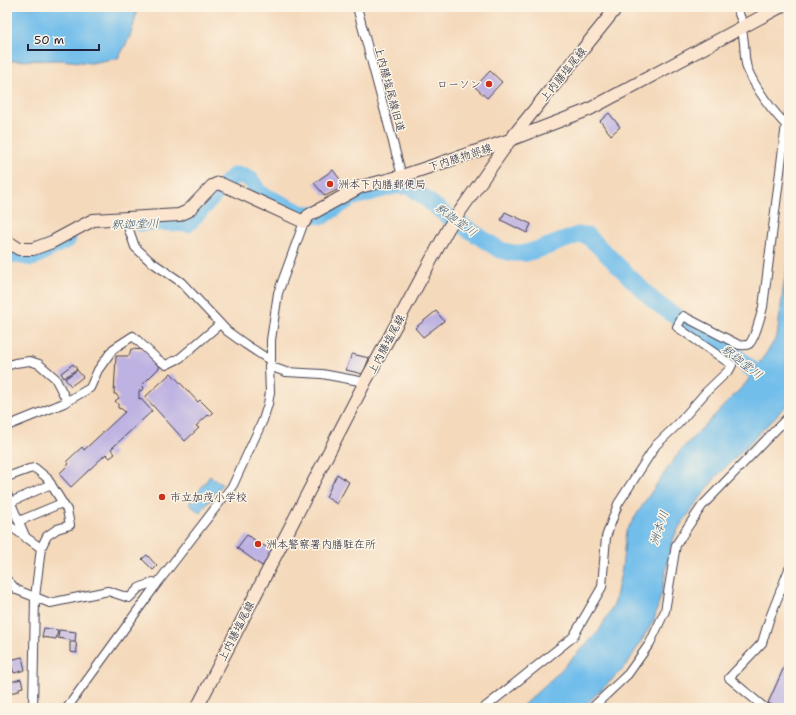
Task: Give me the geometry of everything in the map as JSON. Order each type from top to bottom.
[{"type":"main road","name":"上内膳塩尾線","points":[[197,708],[365,382],[449,227],[510,140],[617,7]]},
{"type":"main road","name":"下内膳物部線","points":[[308,217],[360,187],[402,176],[510,140],[588,110],[780,7]]},
{"type":"main road","points":[[7,241],[20,249],[33,249],[52,242],[93,220],[127,222],[179,215],[188,211],[212,186],[224,185],[308,217]]},
{"type":"street","name":"上内膳塩尾線旧道","points":[[357,7],[402,176]]},
{"type":"street","points":[[738,7],[747,68],[764,98],[787,126]]},
{"type":"street","points":[[484,708],[573,637],[602,587],[606,537],[618,504],[656,445],[730,369],[732,365],[677,327],[683,316],[739,345],[747,345],[750,343],[763,308],[789,114]]},
{"type":"street","points":[[67,708],[156,585],[233,485],[263,420],[268,404],[270,392],[271,340],[278,293],[308,217]]},
{"type":"street","points":[[127,222],[135,247],[150,261],[181,282],[227,331],[270,363],[286,372],[322,374],[365,382]]},
{"type":"street","points":[[7,426],[67,401],[90,388],[98,370],[113,349],[133,336],[156,358],[166,365],[180,358],[220,324]]},
{"type":"street","points":[[7,366],[15,363],[30,361],[39,364],[55,378],[67,401]]},
{"type":"street","points":[[592,708],[628,674],[650,643],[666,611],[676,545],[687,528],[702,506],[789,416]]},
{"type":"street","points":[[7,477],[29,468],[35,468],[51,484],[67,510],[70,525],[57,529],[47,536],[41,548],[35,597],[33,708]]},
{"type":"street","points":[[26,538],[9,498],[51,484]]},
{"type":"street","points":[[19,521],[62,502]]},
{"type":"street","points":[[7,524],[41,548]]},
{"type":"street","points":[[765,708],[728,678],[762,643],[769,620],[789,569]]},
{"type":"street","points":[[7,580],[17,590],[50,603],[108,591],[130,598],[139,588],[153,582],[156,585]]},
{"type":"water","points":[[7,7],[137,7],[131,34],[118,58],[91,63],[60,60],[7,61]]},
{"type":"water","name":"洲本川","points":[[789,262],[789,403],[715,478],[681,524],[672,541],[661,595],[654,620],[626,666],[582,708],[520,708],[555,676],[599,631],[615,602],[622,568],[626,531],[679,452],[746,383],[777,337],[784,283]]},
{"type":"water","points":[[210,476],[222,484],[200,513],[189,504]]},
{"type":"building","name":"ローソン","points":[[490,71],[502,82],[487,98],[475,87]]},
{"type":"building","points":[[609,113],[620,127],[611,135],[600,121]]},
{"type":"building","points":[[333,170],[345,186],[325,196],[314,183]]},
{"type":"building","points":[[505,212],[531,224],[527,233],[501,220]]},
{"type":"building","points":[[436,311],[444,321],[423,337],[415,328]]},
{"type":"building","points":[[131,349],[145,350],[160,367],[142,385],[144,388],[143,390],[139,391],[139,399],[140,398],[152,411],[111,449],[115,454],[110,458],[106,454],[71,487],[59,474],[69,464],[67,461],[82,447],[84,450],[125,412],[118,408],[118,404],[115,401],[119,398],[116,394],[114,394],[116,356],[129,356]]},
{"type":"building","points":[[352,354],[369,358],[363,374],[346,370]]},
{"type":"building","points":[[73,364],[77,369],[64,378],[61,373]]},
{"type":"building","points":[[77,370],[83,377],[71,386],[65,379]]},
{"type":"building","points":[[171,373],[198,402],[200,400],[213,413],[210,416],[208,415],[196,426],[199,428],[185,441],[145,397]]},
{"type":"building","points":[[337,474],[349,482],[337,504],[326,497]]},
{"type":"building","points":[[247,535],[274,552],[262,566],[237,548]]},
{"type":"building","points":[[147,555],[157,566],[153,570],[142,559]]},
{"type":"building","points":[[44,628],[58,630],[56,639],[42,637]]},
{"type":"building","points":[[59,630],[76,632],[75,641],[58,638]]},
{"type":"building","points":[[70,642],[76,642],[77,653],[70,652]]},
{"type":"building","points":[[789,656],[789,702],[786,708],[779,708],[768,703]]},
{"type":"building","points":[[22,657],[25,670],[14,673],[10,660]]},
{"type":"building","points":[[21,679],[23,687],[19,688],[19,691],[9,693],[7,683]]},
{"type":"waterway","name":"釈迦堂川","points":[[139,223],[156,222],[188,224],[235,175],[243,176],[251,180],[259,193],[301,213],[323,216],[351,198],[394,186],[410,186],[446,215],[500,250],[513,253],[526,253],[578,235],[586,235],[655,302],[681,320]]},
{"type":"waterway","name":"釈迦堂川","points":[[7,251],[11,254],[32,258],[68,239]]},
{"type":"waterway","name":"釈迦堂川","points":[[692,328],[730,351],[772,386]]},
{"type":"place","name":"ローソン","points":[[489,84]]},
{"type":"place","name":"洲本下内膳郵便局","points":[[330,184]]},
{"type":"place","name":"市立加茂小学校","points":[[162,497]]},
{"type":"place","name":"洲本警察署内膳駐在所","points":[[258,544]]}]
